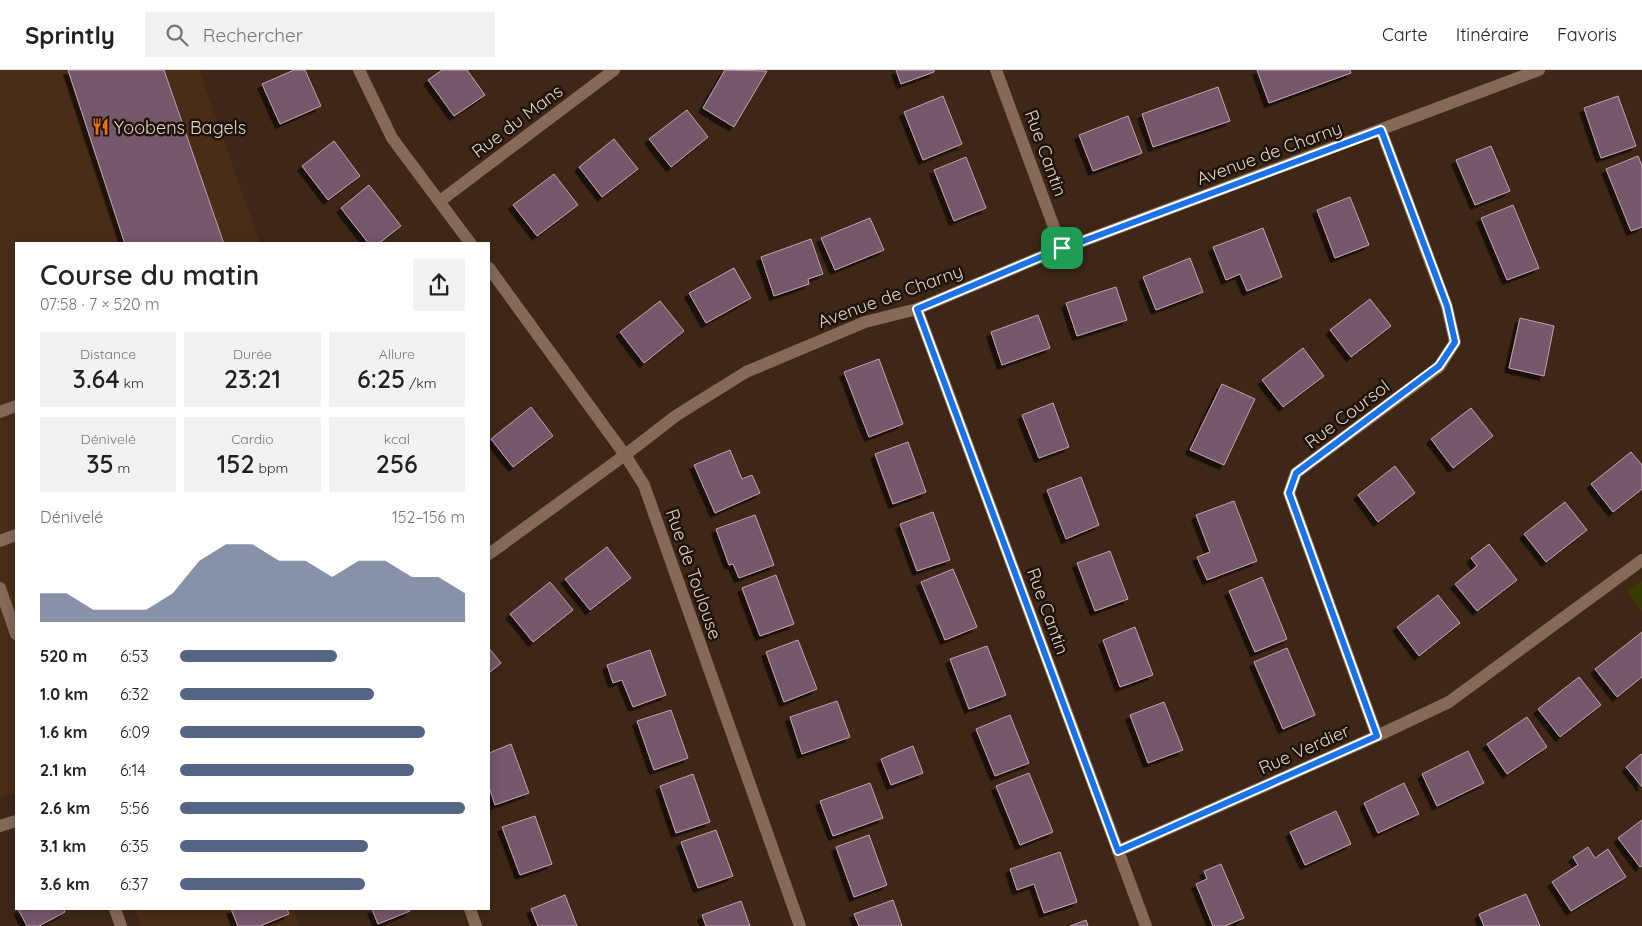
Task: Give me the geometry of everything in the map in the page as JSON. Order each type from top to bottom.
[{"type":"street","points":[[359,70],[392,138],[471,242]]},
{"type":"street","name":"Rue du Mans","points":[[440,201],[614,70]]},
{"type":"street","name":"Rue Cantin","points":[[996,70],[1062,248]]},
{"type":"street","name":"Avenue de Charny","points":[[490,553],[625,455],[676,415],[746,372],[865,322],[917,309],[1062,248],[1539,70]]},
{"type":"street","name":"Rue Coursol","points":[[1377,736],[1289,493],[1296,473],[1439,366],[1455,342],[1447,306],[1381,130]]},
{"type":"street","name":"Rue de Toulouse","points":[[490,269],[625,455],[644,485],[800,926]]},
{"type":"street","name":"Rue Cantin","points":[[917,309],[1146,926]]},
{"type":"street","points":[[0,412],[15,406]]},
{"type":"street","points":[[0,541],[15,535]]},
{"type":"street","name":"Rue Verdier","points":[[1118,851],[1449,702],[1642,560]]},
{"type":"street","points":[[0,588],[15,631]]},
{"type":"street","points":[[0,826],[15,821]]},
{"type":"street","points":[[115,910],[121,926]]},
{"type":"street","points":[[470,910],[476,926]]},
{"type":"shaded area","points":[[0,70],[199,70],[259,242],[15,242],[15,793],[0,798]]},
{"type":"shaded area","points":[[1642,581],[1642,612],[1627,591]]},
{"type":"shaded area","points":[[135,910],[294,910],[300,926],[141,926]]},
{"type":"building","points":[[68,70],[164,70],[223,242],[124,242]]},
{"type":"building","points":[[294,70],[305,70],[321,106],[280,124],[262,84]]},
{"type":"building","points":[[442,70],[467,70],[485,95],[454,116],[428,80]]},
{"type":"building","points":[[725,70],[767,71],[734,127],[703,108]]},
{"type":"building","points":[[896,70],[934,70],[934,72],[901,84]]},
{"type":"building","points":[[1257,70],[1350,70],[1351,73],[1269,103]]},
{"type":"building","points":[[1218,87],[1230,121],[1153,147],[1142,114]]},
{"type":"building","points":[[943,96],[962,144],[923,160],[904,112]]},
{"type":"building","points":[[1618,96],[1636,146],[1601,158],[1584,108]]},
{"type":"building","points":[[687,110],[708,137],[671,167],[649,139]]},
{"type":"building","points":[[1128,116],[1142,153],[1093,171],[1079,135]]},
{"type":"building","points":[[614,139],[638,169],[602,197],[579,167]]},
{"type":"building","points":[[334,141],[360,176],[328,200],[302,166]]},
{"type":"building","points":[[1491,146],[1510,191],[1475,205],[1456,160]]},
{"type":"building","points":[[1638,156],[1642,166],[1642,227],[1631,231],[1606,169]]},
{"type":"building","points":[[966,157],[986,208],[954,221],[934,170]]},
{"type":"building","points":[[554,174],[578,205],[537,236],[513,205]]},
{"type":"building","points":[[369,185],[401,226],[381,242],[367,242],[341,208]]},
{"type":"building","points":[[1350,197],[1369,245],[1335,258],[1317,210]]},
{"type":"building","points":[[1513,205],[1539,268],[1507,280],[1481,218]]},
{"type":"building","points":[[870,218],[884,250],[835,270],[821,238]]},
{"type":"building","points":[[1263,228],[1282,277],[1247,291],[1240,274],[1226,280],[1213,247]]},
{"type":"building","points":[[811,239],[823,274],[808,279],[809,284],[774,296],[761,257]]},
{"type":"building","points":[[1190,258],[1203,292],[1156,310],[1143,277]]},
{"type":"building","points":[[734,268],[751,298],[706,323],[689,293]]},
{"type":"building","points":[[1116,287],[1127,320],[1077,336],[1066,303]]},
{"type":"building","points":[[1370,299],[1391,326],[1351,357],[1330,330]]},
{"type":"building","points":[[660,301],[684,331],[644,363],[620,332]]},
{"type":"building","points":[[1038,315],[1050,348],[1002,365],[991,332]]},
{"type":"building","points":[[1520,318],[1554,326],[1544,376],[1509,368]]},
{"type":"building","points":[[1303,348],[1324,376],[1283,407],[1262,380]]},
{"type":"building","points":[[879,359],[903,424],[869,437],[844,372]]},
{"type":"building","points":[[1222,384],[1255,399],[1224,465],[1190,450]]},
{"type":"building","points":[[1053,403],[1069,447],[1039,458],[1022,415]]},
{"type":"building","points":[[531,407],[553,436],[513,467],[491,439]]},
{"type":"building","points":[[1471,408],[1493,436],[1453,468],[1431,439]]},
{"type":"building","points":[[908,442],[926,492],[893,504],[875,454]]},
{"type":"building","points":[[730,450],[742,479],[752,475],[760,493],[715,513],[694,465]]},
{"type":"building","points":[[1631,452],[1642,465],[1642,489],[1613,512],[1591,484]]},
{"type":"building","points":[[1395,466],[1415,493],[1378,522],[1358,495]]},
{"type":"building","points":[[1081,477],[1099,525],[1066,539],[1047,490]]},
{"type":"building","points":[[1234,501],[1257,561],[1207,580],[1197,557],[1210,552],[1196,515]]},
{"type":"building","points":[[1565,502],[1587,530],[1546,562],[1524,534]]},
{"type":"building","points":[[933,512],[950,560],[917,571],[900,524]]},
{"type":"building","points":[[755,515],[774,565],[739,578],[733,564],[729,565],[716,529]]},
{"type":"building","points":[[1489,544],[1517,580],[1477,611],[1455,584],[1477,566],[1471,558]]},
{"type":"building","points":[[607,547],[631,578],[590,610],[565,579]]},
{"type":"building","points":[[1110,551],[1128,599],[1095,611],[1077,563]]},
{"type":"building","points":[[953,569],[977,627],[945,640],[921,582]]},
{"type":"building","points":[[776,575],[794,624],[760,636],[742,588]]},
{"type":"building","points":[[1262,577],[1287,639],[1255,652],[1229,591]]},
{"type":"building","points":[[550,582],[573,610],[533,642],[510,614]]},
{"type":"building","points":[[1438,595],[1460,623],[1419,656],[1397,627]]},
{"type":"building","points":[[1135,627],[1153,675],[1120,687],[1103,640]]},
{"type":"building","points":[[1642,632],[1642,677],[1617,697],[1595,669]]},
{"type":"building","points":[[798,640],[817,689],[784,702],[766,652]]},
{"type":"building","points":[[987,646],[1006,695],[969,709],[950,659]]},
{"type":"building","points":[[1287,648],[1315,715],[1283,729],[1254,662]]},
{"type":"building","points":[[490,649],[501,663],[490,672]]},
{"type":"building","points":[[650,650],[666,695],[633,707],[622,680],[613,683],[607,665]]},
{"type":"building","points":[[1579,677],[1601,705],[1560,737],[1538,709]]},
{"type":"building","points":[[837,701],[850,737],[802,754],[790,717]]},
{"type":"building","points":[[1164,702],[1183,750],[1148,763],[1130,715]]},
{"type":"building","points":[[671,710],[688,758],[654,770],[637,721]]},
{"type":"building","points":[[1010,715],[1029,763],[995,776],[976,729]]},
{"type":"building","points":[[1527,717],[1547,747],[1507,774],[1487,744]]},
{"type":"building","points":[[511,744],[529,793],[495,805],[490,790],[490,753]]},
{"type":"building","points":[[913,746],[923,773],[891,785],[881,759]]},
{"type":"building","points":[[1468,751],[1484,783],[1437,806],[1422,774]]},
{"type":"building","points":[[1642,755],[1642,787],[1626,767]]},
{"type":"building","points":[[1029,773],[1053,832],[1020,845],[996,786]]},
{"type":"building","points":[[693,774],[710,822],[676,833],[660,786]]},
{"type":"building","points":[[870,783],[883,818],[833,836],[820,801]]},
{"type":"building","points":[[1404,783],[1419,814],[1378,833],[1364,803]]},
{"type":"building","points":[[1336,811],[1351,844],[1305,865],[1290,832]]},
{"type":"building","points":[[535,816],[552,864],[520,875],[502,827]]},
{"type":"building","points":[[1642,820],[1642,866],[1640,867],[1618,838]]},
{"type":"building","points":[[716,830],[733,876],[698,888],[681,842]]},
{"type":"building","points":[[869,835],[887,885],[854,897],[836,847]]},
{"type":"building","points":[[1588,847],[1595,858],[1608,849],[1626,877],[1571,911],[1552,882],[1578,865],[1573,857]]},
{"type":"building","points":[[1060,852],[1077,902],[1044,913],[1034,884],[1017,890],[1010,869]]},
{"type":"building","points":[[1221,864],[1244,918],[1225,926],[1213,926],[1196,884],[1207,879],[1204,871]]},
{"type":"building","points":[[1526,894],[1540,926],[1484,926],[1479,914]]},
{"type":"building","points":[[565,895],[577,926],[538,926],[531,909]]},
{"type":"building","points":[[893,900],[902,926],[859,926],[854,914]]},
{"type":"building","points":[[741,901],[750,926],[706,926],[702,915]]},
{"type":"building","points":[[19,910],[64,910],[65,912],[39,926],[27,926]]},
{"type":"building","points":[[231,910],[287,910],[289,914],[260,926],[238,926]]},
{"type":"building","points":[[372,910],[410,910],[410,911],[378,924]]},
{"type":"building","points":[[1086,920],[1088,926],[1070,926]]},
{"type":"place","name":"Yoobens Bagels","points":[[100,127]]},
{"type":"route","points":[[1381,130],[1447,306],[1455,342],[1439,366],[1296,473],[1289,493],[1377,736],[1118,851],[917,309],[1062,248],[1381,130]]}]
